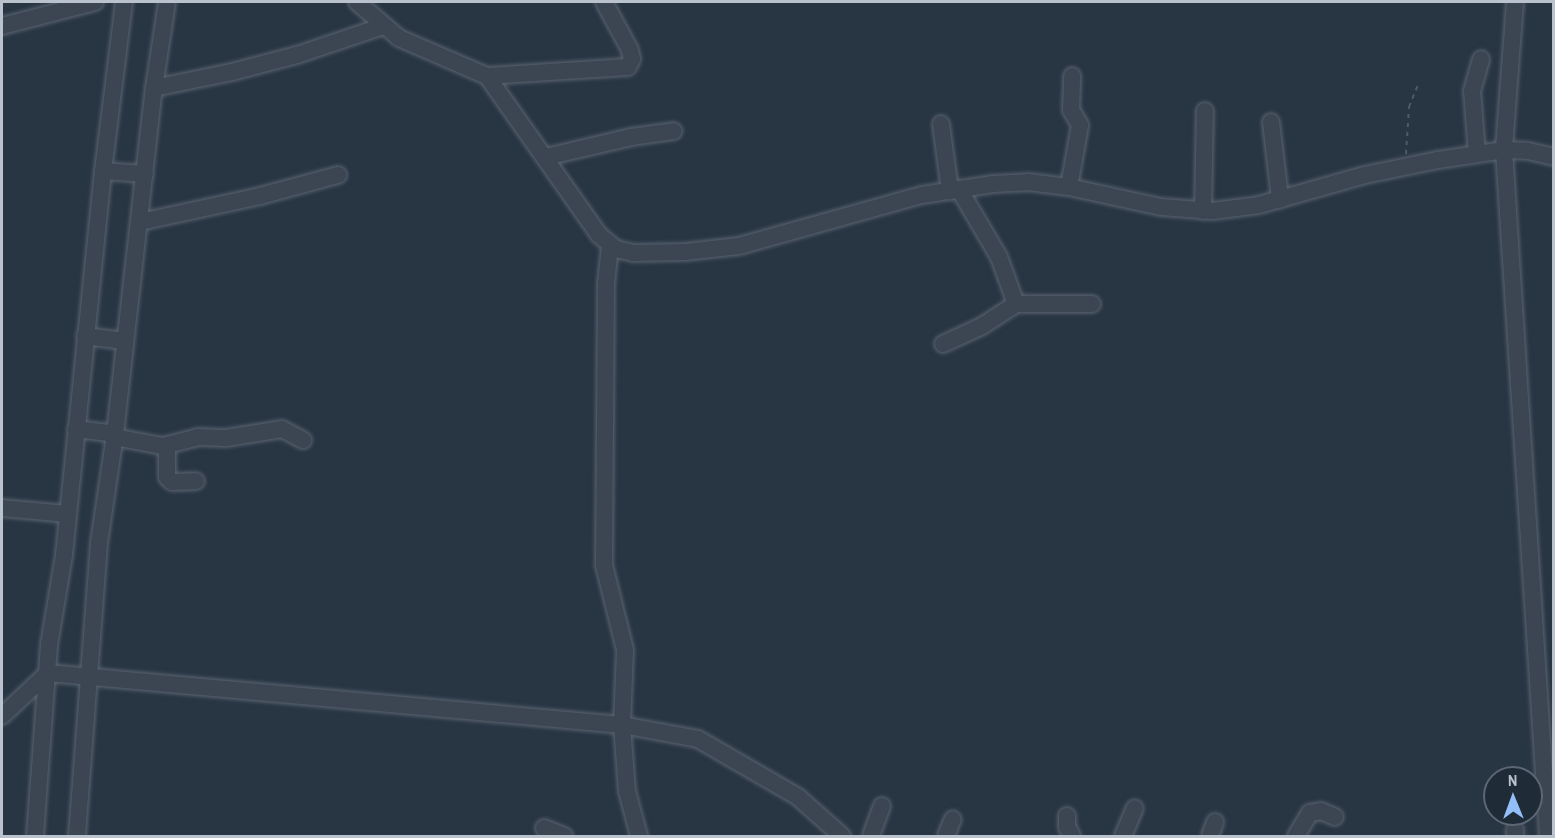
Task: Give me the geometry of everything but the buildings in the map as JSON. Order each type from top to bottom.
[{"type":"street","points":[[2,26],[65,6],[95,2]]},
{"type":"street","points":[[35,837],[58,673],[67,514],[85,429],[114,172],[124,2]]},
{"type":"street","points":[[77,837],[99,543],[166,2]]},
{"type":"street","points":[[357,2],[383,26],[420,48],[487,76],[628,67],[632,62],[630,50],[604,2]]},
{"type":"street","points":[[1515,2],[1504,150],[1548,837]]},
{"type":"street","points":[[154,88],[232,72],[297,55],[383,26]]},
{"type":"street","points":[[1477,154],[1472,91],[1481,59]]},
{"type":"street","points":[[487,76],[599,235],[610,246],[624,252],[654,254],[739,246],[890,203],[955,190],[1028,182],[1069,187],[1161,207],[1203,211],[1236,210],[1406,166],[1477,154],[1504,150],[1528,151],[1554,157]]},
{"type":"street","points":[[1069,187],[1080,125],[1071,110],[1072,76]]},
{"type":"street","points":[[1203,211],[1205,111]]},
{"type":"street","points":[[1271,122],[1280,198]]},
{"type":"street","points":[[941,124],[955,190],[999,256],[1016,304]]},
{"type":"street","points":[[546,157],[631,137],[674,131]]},
{"type":"street","points":[[114,172],[145,174]]},
{"type":"street","points":[[140,222],[260,196],[338,175]]},
{"type":"street","points":[[610,246],[607,265],[604,565],[625,650],[622,725],[627,791],[639,837]]},
{"type":"street","points":[[943,344],[982,326],[1016,304],[1092,304]]},
{"type":"street","points":[[95,337],[125,341]]},
{"type":"street","points":[[85,429],[167,446],[198,437],[226,438],[275,430],[287,431],[303,440]]},
{"type":"street","points":[[167,446],[166,477],[172,482],[196,480]]},
{"type":"street","points":[[2,508],[67,514]]},
{"type":"street","points":[[2,716],[58,673],[622,725],[698,739],[798,796],[837,835]]},
{"type":"street","points":[[871,837],[882,806]]},
{"type":"street","points":[[1123,837],[1135,808]]},
{"type":"street","points":[[1296,837],[1310,813],[1321,811],[1335,817]]},
{"type":"street","points":[[1067,816],[1067,827],[1072,837]]},
{"type":"street","points":[[946,837],[953,819]]},
{"type":"street","points":[[544,828],[564,837]]},
{"type":"path","points":[[1406,166],[1409,107],[1418,85]]}]
